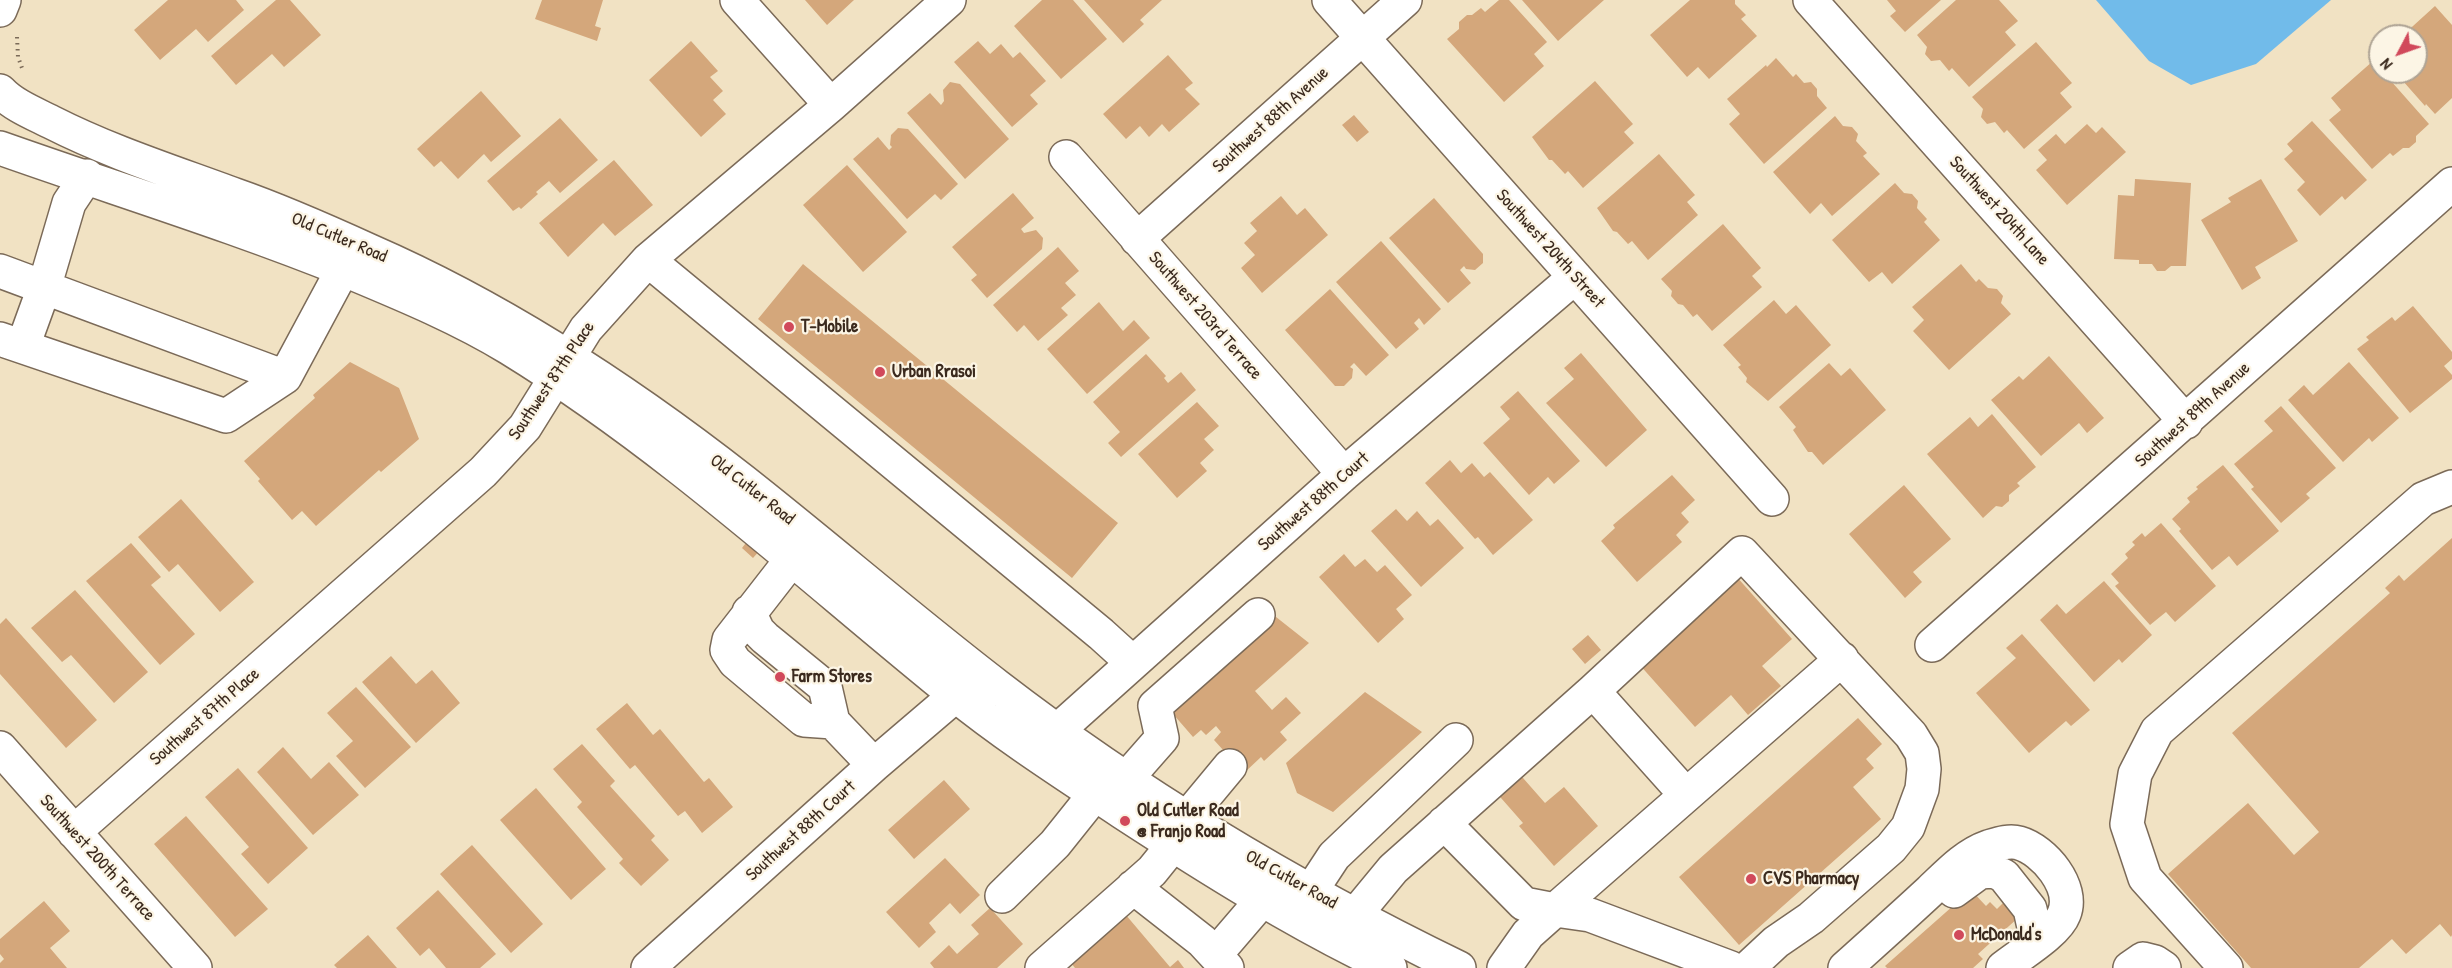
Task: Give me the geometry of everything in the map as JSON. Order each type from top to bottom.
[{"type":"street","points":[[0,10],[4,0]]},
{"type":"street","points":[[737,0],[831,105]]},
{"type":"street","name":"Southwest 87th Place","points":[[74,832],[483,472],[525,427],[586,329],[648,260],[831,105],[949,0]]},
{"type":"street","name":"Southwest 204th Street","points":[[1329,0],[1772,499]]},
{"type":"street","name":"Southwest 88th Avenue","points":[[1137,239],[1405,0]]},
{"type":"street","name":"Southwest 204th Lane","points":[[1810,0],[2186,422]]},
{"type":"street","name":"Old Cutler Road","points":[[0,91],[48,121],[134,159],[257,203],[417,272],[484,307],[561,368],[605,411],[662,454],[801,548],[994,684],[1057,731],[1110,781]]},
{"type":"street","name":"Old Cutler Road","points":[[0,148],[87,176],[285,246],[456,319],[513,351],[561,368]]},
{"type":"street","name":"Southwest 203rd Terrace","points":[[1066,158],[1344,474]]},
{"type":"street","points":[[134,159],[100,169],[87,176],[69,203],[44,288],[12,343],[226,416],[285,377],[343,270]]},
{"type":"street","name":"Southwest 89th Avenue","points":[[1932,645],[2452,184]]},
{"type":"street","points":[[648,260],[1101,634],[1132,663]]},
{"type":"street","points":[[0,271],[285,377]]},
{"type":"street","name":"Southwest 88th Court","points":[[1057,731],[1344,474],[1575,277]]},
{"type":"street","points":[[2226,968],[2145,878],[2127,824],[2135,774],[2157,731],[2423,499],[2452,487]]},
{"type":"street","points":[[801,548],[749,612],[729,640],[727,650],[730,657],[804,720],[833,722],[874,765]]},
{"type":"street","name":"Old Cutler Road","points":[[801,548],[956,695],[1110,781],[1180,832],[1263,899],[1368,964]]},
{"type":"street","points":[[1355,915],[1393,869],[1593,691],[1742,553],[1911,735],[1922,753],[1923,770],[1922,789],[1908,827],[1891,848],[1811,918],[1776,942],[1748,968]]},
{"type":"street","points":[[1002,896],[1055,844],[1110,781],[1162,738],[1155,706],[1258,615]]},
{"type":"street","points":[[1175,626],[1206,661]]},
{"type":"street","points":[[1504,968],[1528,934],[1842,659]]},
{"type":"street","points":[[1593,691],[1686,795]]},
{"type":"street","name":"Southwest 88th Court","points":[[648,968],[874,765],[956,695]]},
{"type":"street","points":[[1311,891],[1334,856],[1456,740]]},
{"type":"street","name":"Southwest 200th Terrace","points":[[0,748],[195,968]]},
{"type":"street","points":[[1042,968],[1152,871],[1230,766]]},
{"type":"street","points":[[1444,823],[1524,904],[1590,915],[1731,968]]},
{"type":"street","name":"Old Cutler Road","points":[[1180,832],[1247,856],[1355,915],[1460,968]]},
{"type":"street","points":[[1847,966],[1961,863],[1984,848],[2002,843],[2018,843],[2041,856],[2058,878],[2067,901],[2065,913],[2060,922],[2003,968]]},
{"type":"street","points":[[1847,966],[1880,957],[1968,878],[1980,872],[1994,871],[2004,876],[2013,886],[2030,909],[2037,941]]},
{"type":"street","points":[[1133,887],[1202,941],[1221,962],[1263,899]]},
{"type":"street","points":[[2130,968],[2143,959],[2155,962],[2164,968]]},
{"type":"water","points":[[2096,0],[2331,0],[2256,64],[2191,85],[2149,61]]},
{"type":"building","points":[[168,0],[236,0],[244,10],[208,42],[196,29],[160,60],[134,30]]},
{"type":"building","points":[[276,0],[290,0],[321,35],[284,67],[272,54],[236,85],[211,56]]},
{"type":"building","points":[[542,0],[603,0],[595,26],[601,28],[597,41],[535,19]]},
{"type":"building","points":[[805,0],[854,0],[827,25]]},
{"type":"building","points":[[1042,0],[1073,0],[1107,39],[1061,79],[1014,26]]},
{"type":"building","points":[[1084,0],[1162,0],[1140,20],[1144,24],[1123,43]]},
{"type":"building","points":[[1499,0],[1509,0],[1547,42],[1534,54],[1544,66],[1504,102],[1447,39],[1459,29],[1459,22],[1467,15],[1472,15],[1481,8],[1485,12]]},
{"type":"building","points":[[1522,0],[1604,0],[1558,41]]},
{"type":"building","points":[[1690,0],[1735,0],[1735,4],[1746,15],[1741,19],[1757,36],[1709,79],[1698,67],[1687,77],[1650,35]]},
{"type":"building","points":[[1887,0],[1941,0],[1905,32],[1890,16],[1896,11]]},
{"type":"building","points":[[1956,0],[1999,0],[2018,21],[2005,32],[2016,45],[1969,87],[1952,68],[1949,71],[1940,60],[1931,61],[1925,54],[1927,47],[1917,35]]},
{"type":"building","points":[[2435,6],[2452,25],[2452,98],[2435,114],[2406,84],[2428,84],[2428,24],[2415,24]]},
{"type":"building","points":[[691,41],[718,71],[710,77],[723,91],[713,100],[726,114],[701,137],[649,80]]},
{"type":"building","points":[[978,41],[990,54],[1001,44],[1013,58],[1020,52],[1046,81],[1030,95],[1038,104],[1012,127],[954,62]]},
{"type":"building","points":[[2036,42],[2072,83],[2060,93],[2072,107],[2024,149],[2007,130],[2004,133],[1995,122],[1987,124],[1981,117],[1983,109],[1972,97]]},
{"type":"building","points":[[1168,55],[1193,83],[1185,89],[1200,104],[1169,132],[1162,124],[1149,137],[1140,126],[1126,139],[1103,114]]},
{"type":"building","points":[[1776,58],[1793,77],[1796,74],[1804,83],[1811,82],[1817,89],[1817,96],[1827,108],[1764,164],[1729,124],[1740,114],[1727,99]]},
{"type":"building","points":[[2368,65],[2368,84],[2394,84],[2429,124],[2416,136],[2416,142],[2409,148],[2403,148],[2393,156],[2390,153],[2372,169],[2329,120],[2341,110],[2331,98]]},
{"type":"building","points":[[1595,81],[1633,124],[1624,132],[1634,143],[1583,188],[1568,171],[1565,174],[1552,160],[1549,160],[1532,137]]},
{"type":"building","points":[[950,82],[960,84],[1009,139],[965,179],[907,113],[930,93],[941,105],[944,101],[943,90]]},
{"type":"building","points":[[481,91],[521,136],[491,162],[484,154],[458,179],[441,161],[434,167],[417,149]]},
{"type":"building","points":[[1354,115],[1369,132],[1357,142],[1342,125]]},
{"type":"building","points":[[1835,116],[1843,126],[1852,127],[1858,134],[1856,141],[1867,153],[1863,156],[1880,174],[1832,216],[1821,203],[1810,214],[1773,172]]},
{"type":"building","points":[[560,118],[598,160],[560,193],[549,181],[521,209],[519,207],[513,211],[487,181]]},
{"type":"building","points":[[2312,121],[2367,180],[2345,200],[2342,196],[2320,216],[2297,190],[2305,182],[2284,159],[2293,151],[2287,144]]},
{"type":"building","points":[[2087,124],[2096,133],[2102,127],[2126,152],[2067,205],[2036,170],[2047,160],[2038,150],[2056,134],[2065,144]]},
{"type":"building","points":[[898,128],[908,129],[958,184],[941,200],[935,194],[907,219],[853,159],[878,137],[889,150],[892,147],[890,145],[891,135]]},
{"type":"building","points":[[1659,154],[1695,195],[1687,202],[1698,215],[1648,260],[1632,241],[1628,244],[1617,232],[1613,231],[1597,208]]},
{"type":"building","points":[[614,160],[653,205],[615,236],[603,223],[568,257],[539,223]]},
{"type":"building","points":[[847,165],[907,232],[863,272],[803,205]]},
{"type":"building","points":[[2135,179],[2191,183],[2186,266],[2171,266],[2165,271],[2157,271],[2152,264],[2139,264],[2139,260],[2114,259],[2118,195],[2134,196]]},
{"type":"building","points":[[2261,179],[2298,241],[2255,267],[2261,278],[2242,290],[2201,220],[2231,202],[2228,198]]},
{"type":"building","points":[[1895,183],[1904,193],[1912,194],[1918,201],[1917,208],[1927,219],[1924,222],[1940,240],[1892,284],[1882,272],[1869,282],[1832,240]]},
{"type":"building","points":[[1013,193],[1034,218],[1021,229],[1024,233],[1036,230],[1043,238],[1042,249],[987,298],[971,280],[977,275],[952,247]]},
{"type":"building","points":[[1281,196],[1297,215],[1305,208],[1328,235],[1262,293],[1241,268],[1255,255],[1244,243],[1257,231],[1250,223]]},
{"type":"building","points":[[1434,198],[1483,254],[1483,263],[1475,270],[1466,269],[1464,266],[1460,270],[1471,283],[1448,303],[1389,238]]},
{"type":"building","points":[[1723,224],[1761,268],[1752,276],[1762,287],[1712,331],[1697,314],[1693,317],[1683,305],[1678,304],[1671,296],[1672,291],[1661,279]]},
{"type":"building","points":[[1381,241],[1441,309],[1424,325],[1419,318],[1414,323],[1419,329],[1396,349],[1336,282]]},
{"type":"building","points":[[1058,247],[1079,271],[1065,283],[1076,295],[1061,308],[1068,315],[1038,341],[1024,325],[1017,332],[993,305]]},
{"type":"building","points":[[803,264],[1118,523],[1072,578],[758,319]]},
{"type":"building","points":[[1961,264],[1976,282],[1979,279],[1988,288],[1997,289],[2003,296],[2001,303],[2011,314],[1949,370],[1913,331],[1924,320],[1912,307]]},
{"type":"building","points":[[1330,289],[1389,355],[1366,376],[1354,363],[1350,367],[1353,369],[1352,378],[1344,386],[1335,386],[1285,330]]},
{"type":"building","points":[[1774,300],[1786,314],[1796,305],[1831,345],[1768,401],[1746,382],[1747,378],[1738,367],[1741,365],[1723,345]]},
{"type":"building","points":[[1099,302],[1123,331],[1134,320],[1150,338],[1087,394],[1047,349]]},
{"type":"building","points":[[2413,306],[2452,352],[2452,359],[2444,366],[2452,375],[2452,379],[2410,413],[2357,349],[2369,340],[2366,337],[2392,317],[2395,321]]},
{"type":"building","points":[[1581,353],[1647,430],[1606,467],[1546,403],[1574,379],[1564,368]]},
{"type":"building","points":[[1146,354],[1166,376],[1164,378],[1168,383],[1181,372],[1196,390],[1121,457],[1108,443],[1120,432],[1093,402]]},
{"type":"building","points":[[2049,356],[2104,418],[2087,433],[2079,423],[2041,456],[1991,400],[2019,376],[2023,380]]},
{"type":"building","points":[[350,362],[399,388],[419,439],[381,472],[379,470],[316,526],[302,511],[292,520],[244,461],[315,398],[313,395]]},
{"type":"building","points":[[2349,362],[2399,418],[2372,442],[2369,438],[2343,462],[2288,400],[2304,385],[2313,395]]},
{"type":"building","points":[[1829,363],[1841,376],[1850,368],[1886,410],[1823,465],[1812,452],[1808,452],[1793,430],[1796,427],[1779,407]]},
{"type":"building","points":[[1518,391],[1580,461],[1554,484],[1548,477],[1529,495],[1483,443],[1510,419],[1500,407]]},
{"type":"building","points":[[1197,402],[1219,426],[1204,439],[1214,450],[1200,463],[1207,471],[1177,498],[1138,454]]},
{"type":"building","points":[[2281,406],[2336,468],[2306,494],[2310,498],[2281,523],[2251,489],[2254,487],[2234,464],[2273,431],[2264,421]]},
{"type":"building","points":[[1992,414],[2036,467],[2017,483],[2020,486],[2009,495],[2009,501],[2002,507],[1996,506],[1983,518],[1927,454],[1970,417],[1978,427]]},
{"type":"building","points":[[1450,460],[1461,473],[1472,463],[1484,477],[1490,472],[1533,520],[1493,555],[1478,537],[1475,539],[1425,483]]},
{"type":"building","points":[[2223,465],[2279,531],[2237,566],[2229,556],[2212,570],[2179,531],[2181,529],[2172,519],[2190,502],[2187,498],[2198,489],[2196,487]]},
{"type":"building","points":[[1672,475],[1695,500],[1681,513],[1689,522],[1676,535],[1682,542],[1637,582],[1601,541],[1615,528],[1613,525]]},
{"type":"building","points":[[1904,485],[1951,539],[1913,572],[1922,582],[1905,598],[1849,534]]},
{"type":"building","points":[[181,499],[254,582],[220,612],[178,564],[169,572],[138,537]]},
{"type":"building","points":[[1396,509],[1407,521],[1417,511],[1430,526],[1438,519],[1464,548],[1421,587],[1371,531]]},
{"type":"building","points":[[2161,523],[2216,586],[2175,622],[2166,612],[2150,625],[2115,586],[2119,583],[2111,574],[2128,558],[2125,554],[2135,545],[2132,542],[2142,533],[2145,537]]},
{"type":"building","points":[[2452,538],[2452,935],[2451,937],[2440,924],[2406,954],[2392,939],[2359,968],[2251,968],[2168,874],[2248,803],[2294,855],[2319,832],[2232,733],[2390,593],[2385,588],[2399,575],[2404,581]]},
{"type":"building","points":[[749,539],[761,549],[753,558],[742,548]]},
{"type":"building","points":[[131,543],[161,577],[151,585],[195,634],[160,665],[86,581]]},
{"type":"building","points":[[1344,554],[1355,567],[1365,559],[1377,572],[1385,565],[1412,595],[1396,609],[1404,619],[1378,643],[1319,577]]},
{"type":"building","points":[[1736,576],[1792,639],[1762,666],[1781,686],[1748,715],[1731,695],[1695,727],[1638,663]]},
{"type":"building","points":[[2104,581],[2152,635],[2122,663],[2119,659],[2094,682],[2040,620],[2057,604],[2066,614]]},
{"type":"building","points":[[75,590],[148,672],[114,703],[71,655],[62,662],[31,628]]},
{"type":"building","points":[[1271,613],[1309,643],[1255,691],[1272,710],[1286,697],[1301,713],[1280,732],[1287,740],[1264,761],[1261,757],[1244,773],[1214,740],[1221,732],[1216,726],[1206,735],[1201,730],[1193,737],[1167,707]]},
{"type":"building","points":[[6,618],[97,720],[66,748],[0,674],[0,624]]},
{"type":"building","points":[[2022,634],[2090,710],[2071,726],[2066,721],[2029,753],[1976,693],[2016,658],[2006,648]]},
{"type":"building","points":[[1588,635],[1601,650],[1585,664],[1572,649]]},
{"type":"building","points":[[391,656],[416,684],[432,670],[460,703],[416,743],[362,682]]},
{"type":"building","points":[[356,687],[411,747],[365,788],[336,756],[353,741],[327,713]]},
{"type":"building","points":[[1365,692],[1422,732],[1333,812],[1297,793],[1286,763]]},
{"type":"building","points":[[627,703],[653,735],[660,729],[704,782],[709,778],[733,807],[702,833],[685,811],[678,816],[635,765],[630,769],[596,729]]},
{"type":"building","points":[[1858,718],[1882,744],[1866,759],[1874,768],[1853,787],[1881,819],[1739,945],[1679,877]]},
{"type":"building","points":[[582,744],[615,781],[610,786],[655,836],[651,840],[669,860],[641,886],[619,863],[623,859],[577,807],[582,802],[553,769]]},
{"type":"building","points":[[283,747],[311,779],[329,762],[359,795],[313,835],[257,772]]},
{"type":"building","points":[[238,768],[308,848],[268,884],[241,854],[249,847],[205,797]]},
{"type":"building","points":[[1516,770],[1545,803],[1564,787],[1598,826],[1554,866],[1519,826],[1523,823],[1494,790]]},
{"type":"building","points":[[944,780],[970,809],[914,859],[888,830]]},
{"type":"building","points":[[536,788],[606,869],[571,900],[500,820]]},
{"type":"building","points":[[186,816],[268,909],[235,937],[154,844]]},
{"type":"building","points":[[472,845],[543,924],[511,953],[440,874]]},
{"type":"building","points":[[945,858],[980,895],[960,914],[950,903],[929,923],[936,932],[919,948],[886,912]]},
{"type":"building","points":[[438,890],[496,954],[480,968],[446,968],[429,948],[420,956],[396,928]]},
{"type":"building","name":"McDonald's","points":[[1971,890],[1986,906],[1990,902],[1997,909],[2005,901],[2019,917],[1978,954],[1983,959],[1973,968],[1887,968],[1885,966]]},
{"type":"building","points":[[44,901],[70,931],[50,948],[67,968],[0,968],[0,963],[4,959],[0,954],[0,939]]},
{"type":"building","points":[[990,908],[1023,944],[997,968],[934,968],[930,963],[949,945],[957,954],[979,934],[971,925]]},
{"type":"building","points":[[1120,908],[1170,967],[1178,960],[1184,968],[1075,968],[1071,963]]},
{"type":"building","points":[[368,935],[397,968],[337,968],[334,965]]},
{"type":"place","name":"T-Mobile","points":[[789,327]]},
{"type":"place","name":"Urban Rrasoi","points":[[880,372]]},
{"type":"place","name":"Farm Stores","points":[[780,677]]},
{"type":"place","name":"Old Cutler Road @ Franjo Road","points":[[1125,821]]},
{"type":"place","name":"CVS Pharmacy","points":[[1751,879]]},
{"type":"place","name":"McDonald's","points":[[1959,935]]}]
